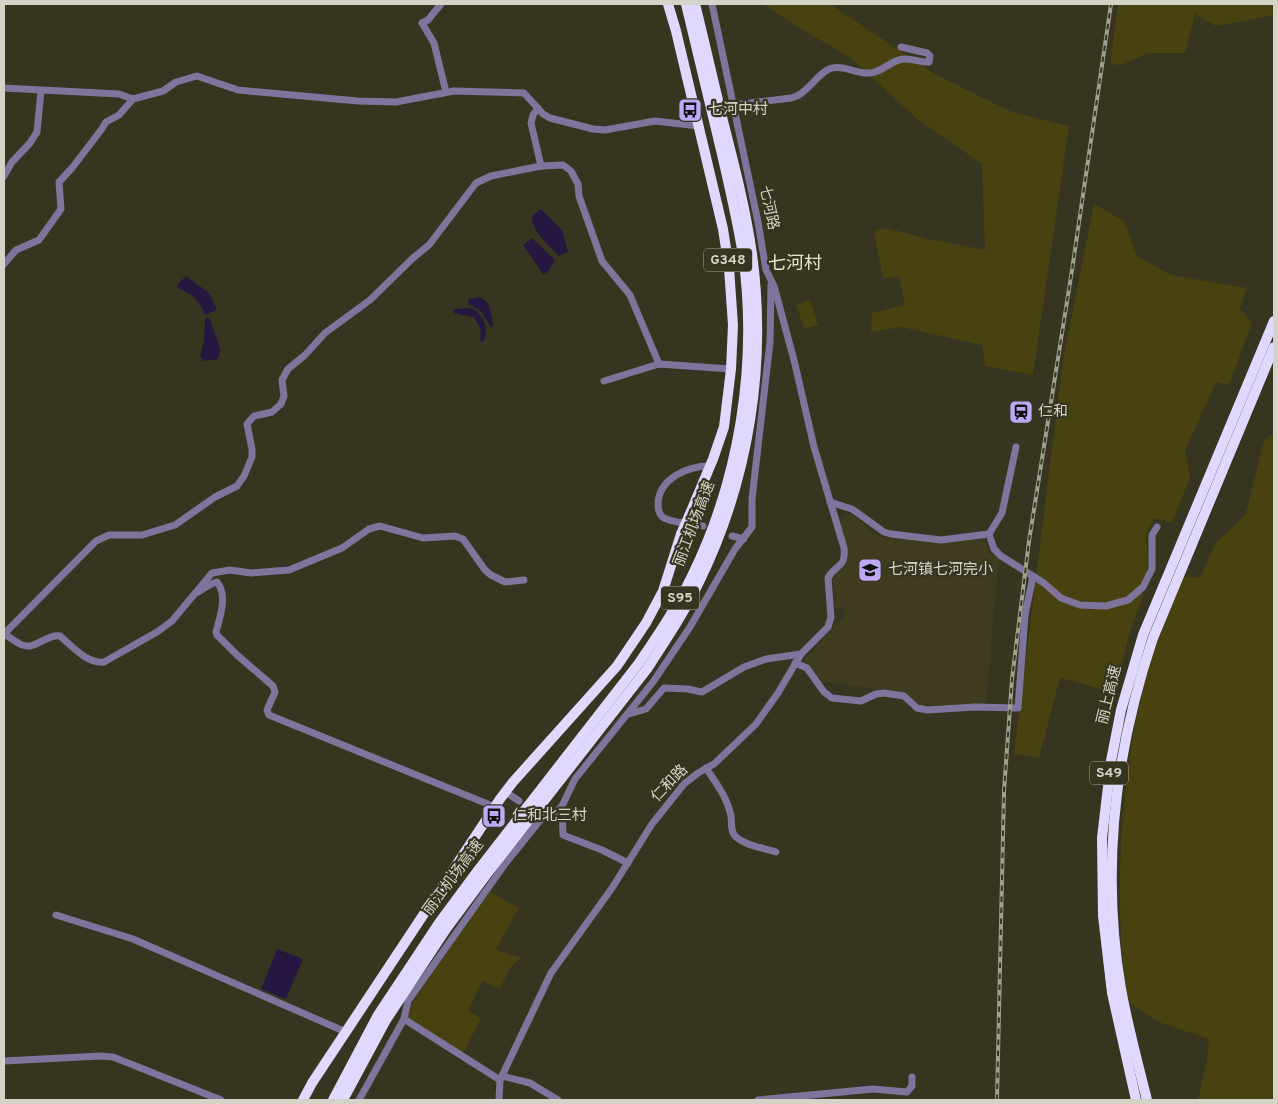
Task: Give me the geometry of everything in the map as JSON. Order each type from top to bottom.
[{"type":"highway","name":"G348","points":[[303,1100],[495,806],[617,666],[646,624],[663,591],[681,534],[720,439],[725,420],[731,369],[732,325],[729,268],[720,211],[668,4]]},
{"type":"highway","name":"丽江机场高速","points":[[332,1100],[378,1015],[439,924],[479,869],[639,664],[654,642],[692,575],[706,545],[722,500],[736,448],[743,404],[747,358],[747,300],[743,257],[735,210],[686,4]]},
{"type":"highway","name":"丽江机场高速","points":[[343,1100],[386,1020],[446,929],[662,647],[701,579],[715,549],[731,503],[745,450],[752,406],[757,359],[756,300],[752,256],[744,209],[695,4]]},
{"type":"highway","name":"丽上高速","points":[[1136,1100],[1116,992],[1112,890],[1117,788],[1125,738],[1140,680],[1179,565],[1274,320]]},
{"type":"highway","name":"丽上高速","points":[[1179,565],[1274,348]]},
{"type":"highway","name":"丽上高速","points":[[1116,992],[1147,1100]]},
{"type":"street","points":[[441,4],[428,20],[422,23],[434,43],[446,92]]},
{"type":"street","name":"七河路","points":[[712,4],[758,222],[766,270],[774,286],[794,360],[814,447],[830,502]]},
{"type":"street","points":[[733,105],[797,96],[831,68],[868,74],[899,59],[923,62],[929,62],[930,60],[930,56],[927,54],[901,47]]},
{"type":"street","points":[[4,264],[16,250],[38,240],[61,208],[59,182],[106,122],[119,115],[134,100],[164,90],[176,82],[197,76],[238,90],[358,101],[396,102],[446,92],[524,94],[546,116],[554,120],[598,130],[655,121],[699,126]]},
{"type":"street","points":[[4,88],[119,94],[134,100]]},
{"type":"street","points":[[4,176],[12,162],[30,143],[37,132],[41,90]]},
{"type":"street","points":[[538,108],[533,115],[531,123],[541,166]]},
{"type":"street","points":[[524,580],[505,582],[491,575],[485,570],[462,539],[455,536],[423,538],[380,526],[369,529],[342,548],[289,570],[252,573],[230,570],[214,572],[209,575],[172,621],[157,632],[104,662],[98,663],[90,660],[60,636],[48,637],[29,646],[21,645],[4,634],[96,540],[110,535],[142,535],[175,525],[216,497],[237,486],[244,476],[252,456],[247,424],[254,416],[272,412],[281,404],[284,396],[282,380],[288,369],[305,355],[325,333],[370,300],[429,245],[476,183],[491,176],[541,166],[563,165],[571,171],[578,184],[579,196],[602,261],[630,295],[659,364]]},
{"type":"street","points":[[359,1100],[404,1019],[408,1001],[505,864],[542,818],[553,815],[562,806],[575,779],[628,714],[672,654],[735,549],[753,524],[752,499],[770,342],[772,313],[771,280]]},
{"type":"street","points":[[604,381],[659,364],[731,369]]},
{"type":"street","points":[[989,534],[1002,513],[1016,447]]},
{"type":"street","points":[[703,526],[665,518],[659,512],[658,503],[662,490],[674,477],[691,468],[710,466]]},
{"type":"street","points":[[830,502],[852,509],[884,532],[891,534],[941,540],[989,534]]},
{"type":"street","name":"仁和路","points":[[499,1100],[501,1078],[551,972],[628,864],[652,824],[669,801],[691,779],[714,764],[756,724],[778,693],[801,654],[830,624],[828,581],[831,572],[844,562],[845,559],[844,548],[830,502]]},
{"type":"street","points":[[989,534],[993,546],[1001,556],[1052,588],[1061,598],[1080,605],[1106,606],[1125,602],[1139,592],[1151,572],[1153,562],[1152,535],[1157,527]]},
{"type":"street","points":[[732,536],[744,539]]},
{"type":"street","points":[[795,663],[807,668],[824,692],[832,698],[861,701],[876,694],[884,693],[904,696],[917,708],[927,710],[975,707],[1018,708],[1025,615],[1033,576]]},
{"type":"street","points":[[194,594],[211,584],[219,583],[222,607],[216,632],[237,655],[273,686],[274,692],[267,710],[268,715],[495,806]]},
{"type":"street","points":[[628,714],[646,709],[664,688],[688,689],[702,692],[744,667],[766,659],[801,654]]},
{"type":"street","points":[[706,768],[724,796],[731,816],[732,832],[736,837],[745,842],[776,852]]},
{"type":"street","points":[[506,792],[519,801]]},
{"type":"street","points":[[562,806],[563,835],[602,850],[628,864]]},
{"type":"street","points":[[56,915],[133,939],[346,1032]]},
{"type":"street","points":[[404,1019],[501,1078],[530,1083],[558,1100]]},
{"type":"street","points":[[4,1061],[100,1056],[113,1058],[221,1100]]},
{"type":"street","points":[[758,1100],[873,1089],[907,1092],[912,1086],[912,1078]]},
{"type":"shaded area","points":[[763,4],[830,4],[938,76],[1012,112],[1069,126],[1033,375],[985,366],[982,345],[901,327],[871,332],[872,313],[905,305],[899,276],[883,279],[874,231],[886,228],[985,250],[982,164],[916,118],[851,58]]},
{"type":"shaded area","points":[[1118,4],[1274,4],[1274,15],[1216,26],[1195,14],[1185,53],[1148,53],[1122,65],[1110,64]]},
{"type":"shaded area","points":[[1094,204],[1124,221],[1137,256],[1171,275],[1247,288],[1240,308],[1252,323],[1229,385],[1216,382],[1185,451],[1190,477],[1172,523],[1154,518],[1146,535],[1148,564],[1142,598],[1130,632],[1114,692],[1060,678],[1039,758],[1014,754],[1063,360]]},
{"type":"shaded area","points":[[541,209],[562,230],[568,252],[559,256],[537,232],[532,222],[532,216]]},
{"type":"shaded area","points":[[532,238],[555,260],[548,272],[543,274],[523,245]]},
{"type":"shaded area","points":[[186,276],[209,293],[217,310],[205,315],[194,298],[178,288],[177,285]]},
{"type":"shaded area","points":[[479,297],[489,305],[493,327],[490,326],[481,311],[468,304],[469,299]]},
{"type":"shaded area","points":[[810,300],[818,325],[804,329],[796,304]]},
{"type":"shaded area","points":[[471,308],[482,318],[486,328],[483,342],[480,341],[480,328],[473,317],[454,313],[453,309]]},
{"type":"shaded area","points":[[209,317],[220,352],[218,359],[203,361],[200,356],[204,341],[205,319]]},
{"type":"shaded area","points":[[1274,433],[1274,1100],[1198,1100],[1207,1060],[1209,1039],[1161,1023],[1127,1002],[1121,945],[1120,906],[1123,811],[1136,718],[1160,631],[1182,576],[1200,578],[1215,544],[1246,514],[1264,440]]},
{"type":"shaded area","points":[[851,513],[876,535],[899,541],[908,538],[928,542],[986,540],[989,554],[999,556],[986,704],[918,706],[907,693],[824,682],[803,660],[844,619],[843,608],[835,609],[832,576],[847,564],[847,546],[838,519]]},
{"type":"shaded area","points":[[490,892],[519,908],[496,949],[509,955],[521,957],[509,969],[500,989],[482,981],[468,1011],[481,1018],[463,1053],[408,1019],[410,1007]]},
{"type":"shaded area","points":[[277,949],[303,959],[286,999],[261,989]]},
{"type":"railway","points":[[997,1100],[1004,791],[1012,679],[1029,541],[1072,270],[1111,4]]},
{"type":"place","name":"七河中村","points":[[690,110]]},
{"type":"place","name":"仁和","points":[[1021,412]]},
{"type":"place","name":"七河镇七河完小","points":[[870,570]]},
{"type":"place","name":"仁和北三村","points":[[494,816]]},
{"type":"district","name":"七河村","points":[[795,264]]}]
